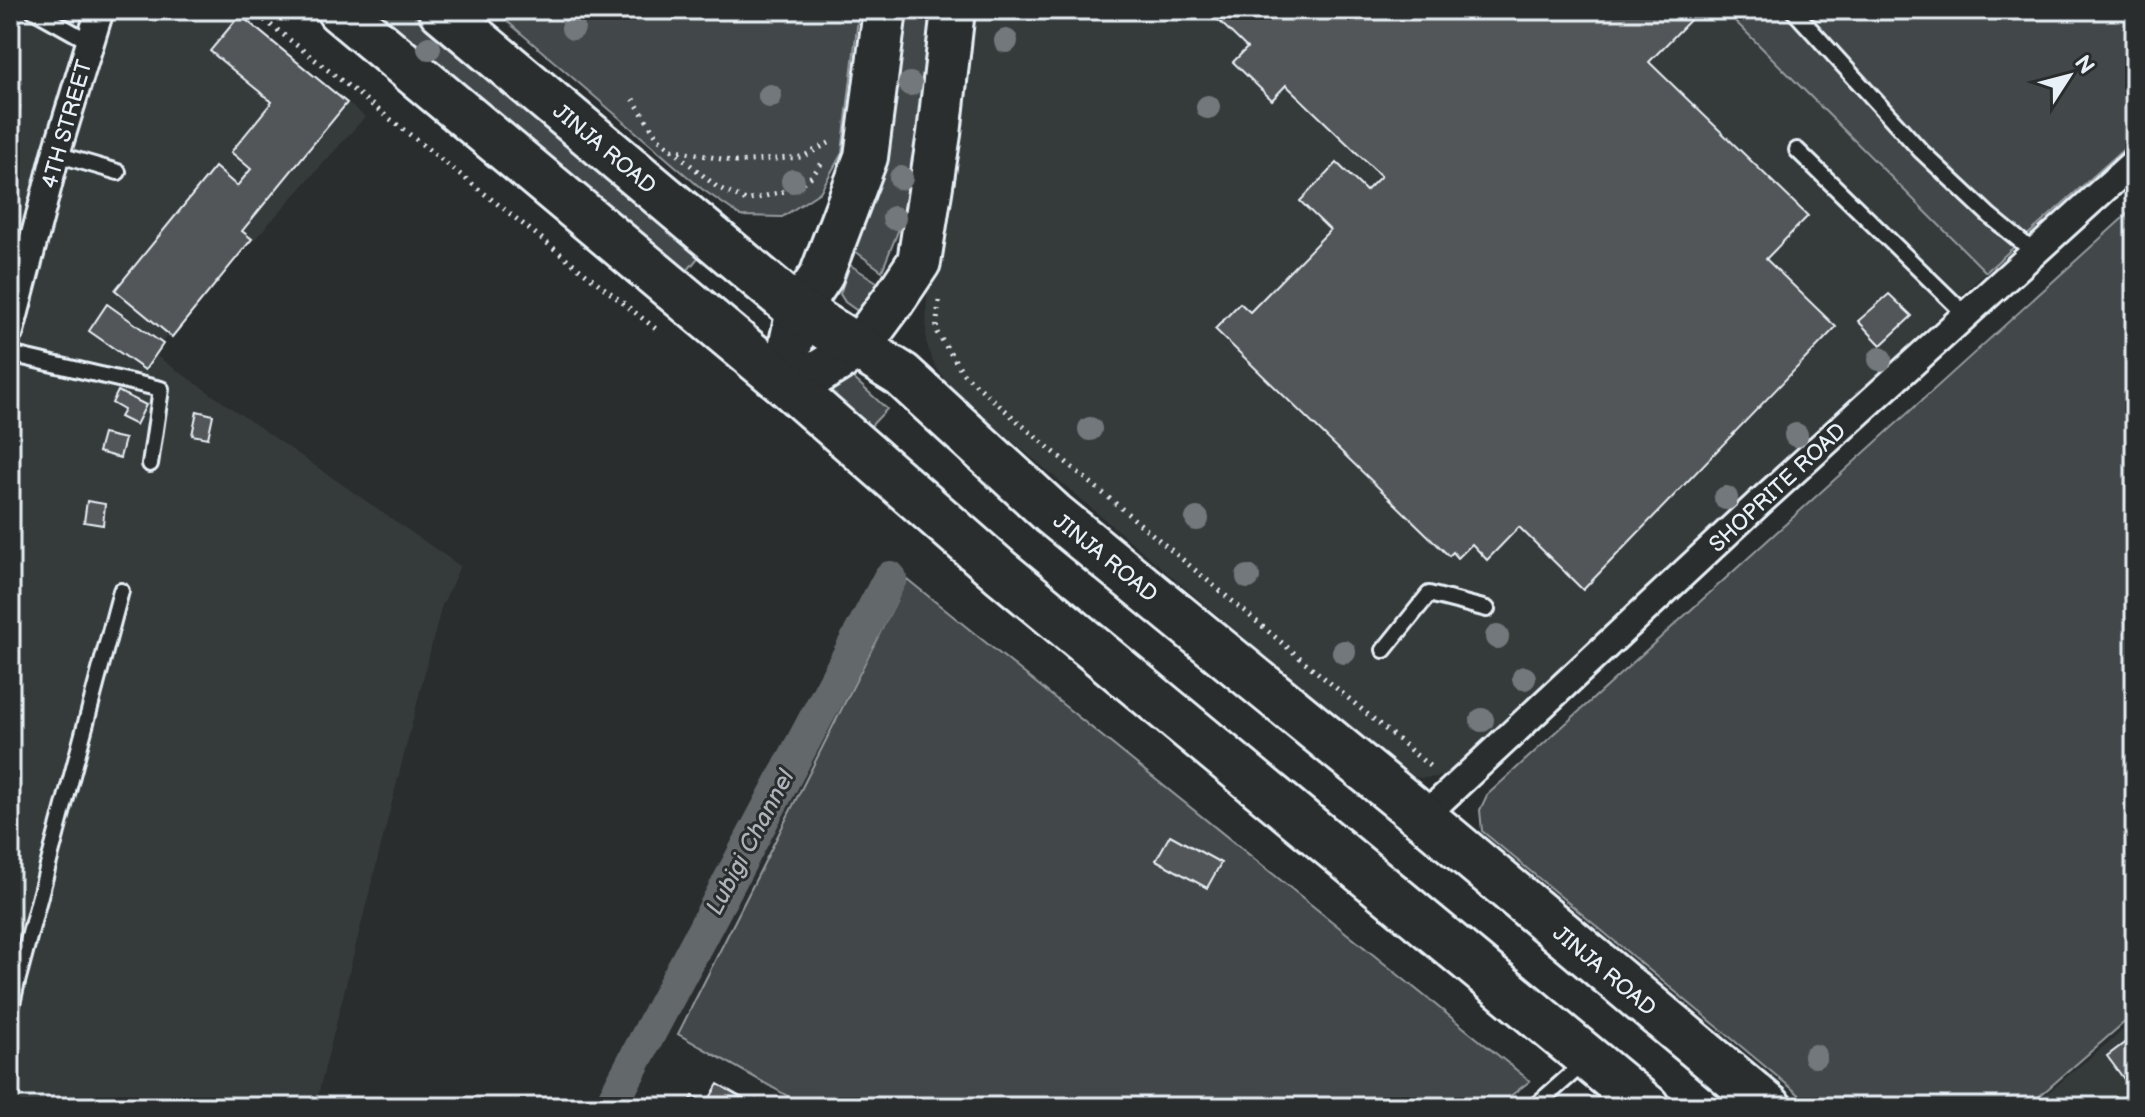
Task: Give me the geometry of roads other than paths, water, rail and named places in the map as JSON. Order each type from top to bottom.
[{"type":"highway","points":[[339,10],[788,385],[1001,572],[1647,1107]]},
{"type":"highway","name":"JINJA ROAD","points":[[441,10],[798,310],[902,375],[1053,514],[1423,817],[1769,1107]]},
{"type":"main road","points":[[788,385],[798,310],[821,276],[866,157],[885,10]]},
{"type":"main road","points":[[788,385],[859,347],[919,262],[939,134],[953,10]]},
{"type":"street","name":"4TH STREET","points":[[10,331],[16,284],[100,10]]},
{"type":"street","name":"SHOPRITE ROAD","points":[[1423,817],[1759,503],[2135,161]]},
{"type":"lane","points":[[33,10],[90,42]]},
{"type":"lane","points":[[1793,10],[1921,151],[1990,216],[2034,252]]},
{"type":"lane","points":[[1797,150],[1966,315]]},
{"type":"lane","points":[[56,154],[118,172]]},
{"type":"lane","points":[[10,354],[161,389],[150,464]]},
{"type":"lane","points":[[10,1013],[13,985],[121,591]]},
{"type":"lane","points":[[1384,650],[1429,594],[1487,609]]},
{"type":"lane","points":[[1534,1107],[1589,1059]]},
{"type":"waterway","name":"Lubigi Channel","points":[[610,1107],[890,578]]}]
